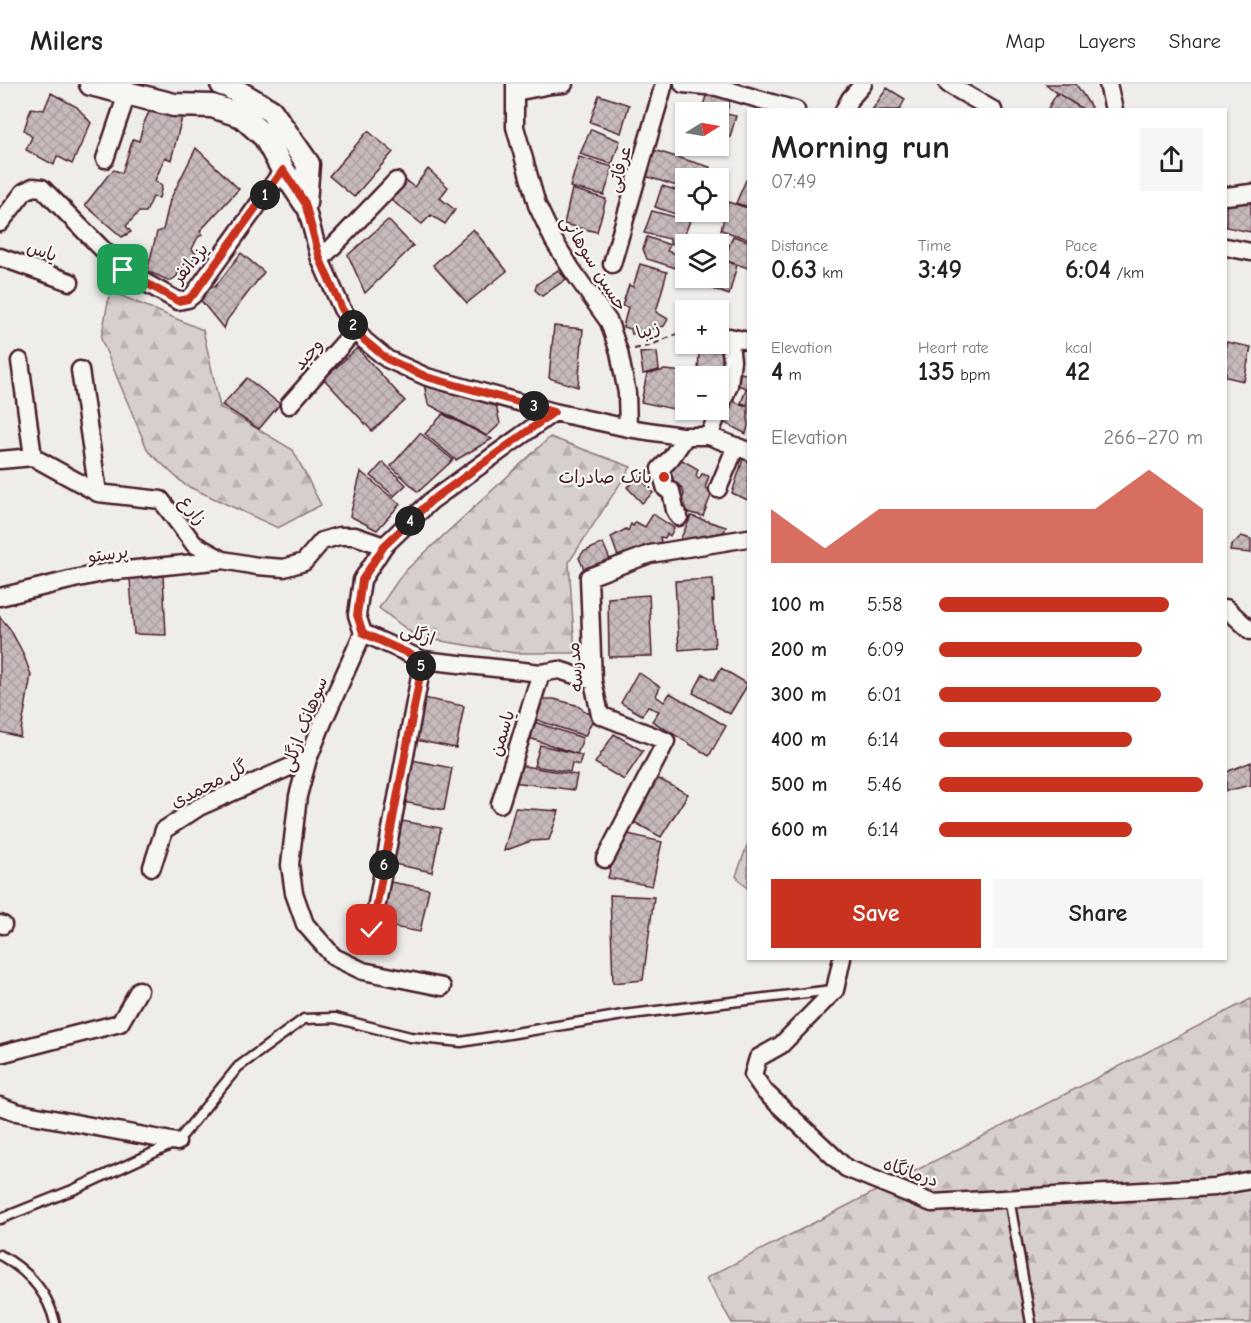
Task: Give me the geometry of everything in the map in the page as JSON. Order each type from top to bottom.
[{"type":"main road","points":[[91,84],[174,105],[212,106],[242,116],[265,137],[305,203]]},
{"type":"main road","points":[[222,84],[271,111],[284,128],[308,164],[305,203]]},
{"type":"street","points":[[515,88],[564,84]]},
{"type":"street","name":"عرفاتی","points":[[612,264],[664,84]]},
{"type":"street","points":[[683,84],[717,87],[789,108]]},
{"type":"street","points":[[845,108],[863,84]]},
{"type":"street","points":[[948,84],[990,108]]},
{"type":"street","points":[[1108,84],[1114,108]]},
{"type":"street","name":"حسین سوهانی","points":[[515,88],[515,126],[537,206],[554,241],[609,322],[619,352],[627,393],[628,428]]},
{"type":"street","points":[[105,159],[127,94]]},
{"type":"street","name":"یزدانفر","points":[[0,223],[24,192],[33,187],[42,188],[123,270],[178,301],[188,299],[194,294],[283,170]]},
{"type":"street","points":[[320,260],[396,181]]},
{"type":"street","points":[[1227,196],[1251,193]]},
{"type":"street","points":[[305,203],[320,260],[342,309],[364,340],[387,359],[427,377],[554,412],[628,428],[686,436],[709,436],[742,449],[718,489]]},
{"type":"street","points":[[1227,247],[1251,252]]},
{"type":"street","name":"یاس","points":[[0,258],[70,282]]},
{"type":"street","name":"وحید","points":[[289,405],[356,329]]},
{"type":"street","points":[[709,436],[729,385],[732,360],[729,337],[747,341]]},
{"type":"street","points":[[0,460],[33,457],[20,360]]},
{"type":"street","points":[[80,370],[98,493]]},
{"type":"street","points":[[363,633],[357,615],[362,580],[384,546],[431,501],[554,412]]},
{"type":"street","points":[[679,517],[660,469],[671,458],[686,436]]},
{"type":"street","name":"زارع","points":[[33,457],[98,493],[161,500],[194,544],[223,560],[284,568],[304,562],[322,541],[339,536],[355,536],[384,546]]},
{"type":"street","name":"مدرسه","points":[[605,859],[666,741],[600,715],[593,681],[590,577],[650,554],[747,538]]},
{"type":"street","name":"پرستو","points":[[0,597],[107,572],[223,560]]},
{"type":"street","points":[[1227,609],[1251,631]]},
{"type":"street","name":"ازگلی","points":[[363,633],[423,660],[541,673],[559,670],[593,681]]},
{"type":"street","name":"سوهانک ازگلی","points":[[363,633],[308,759],[298,796],[290,865],[294,893],[305,924],[334,957],[363,971],[442,987]]},
{"type":"street","points":[[372,930],[423,660]]},
{"type":"street","name":"یاسمن","points":[[500,804],[541,673]]},
{"type":"street","name":"گل محمدی","points":[[152,867],[164,830],[199,807],[308,759]]},
{"type":"street","points":[[835,990],[842,960]]},
{"type":"street","points":[[0,1054],[120,1023],[139,990]]},
{"type":"street","name":"درمانگاه","points":[[835,990],[781,1045],[758,1058],[753,1076],[765,1092],[846,1168],[932,1203],[1214,1187],[1251,1180]]},
{"type":"street","points":[[0,1106],[16,1112],[177,1142]]},
{"type":"lane","points":[[0,1219],[75,1189],[177,1142],[238,1066],[303,1019],[335,1017],[411,1037],[461,1042],[623,1015],[835,990]]},
{"type":"lane","points":[[1009,1198],[1031,1323]]},
{"type":"lane","points":[[0,1255],[22,1268],[43,1292],[52,1310],[55,1323]]},
{"type":"path","name":"زیبا","points":[[619,352],[649,346],[675,335]]},
{"type":"green space","points":[[110,291],[203,330],[220,407],[293,450],[321,505],[278,528],[185,485],[148,451],[101,339]]},
{"type":"green space","points":[[550,437],[631,467],[569,562],[575,653],[514,653],[417,637],[379,608],[403,573]]},
{"type":"green space","points":[[747,846],[747,888],[736,876]]},
{"type":"green space","points":[[1251,999],[1251,1323],[732,1323],[706,1278]]},
{"type":"building","points":[[1046,84],[1076,84],[1091,107],[1081,108]]},
{"type":"building","points":[[887,88],[905,99],[900,108],[873,108]]},
{"type":"building","points":[[51,93],[77,107],[91,123],[72,164],[57,156],[54,165],[26,150],[32,137],[24,130],[31,108],[44,110]]},
{"type":"building","points":[[707,93],[730,100],[729,104],[704,102]]},
{"type":"building","points":[[1057,93],[1081,108],[1048,108]]},
{"type":"building","points":[[599,95],[629,105],[621,133],[590,122]]},
{"type":"building","points":[[152,105],[183,114],[171,160],[165,157],[155,181],[162,186],[159,198],[153,197],[146,212],[139,212],[126,226],[131,232],[122,237],[85,205],[109,174],[114,170],[122,173],[133,139],[139,141]]},
{"type":"building","points":[[729,115],[736,116],[729,137]]},
{"type":"building","points":[[591,129],[620,141],[612,164],[580,154]]},
{"type":"building","points":[[368,131],[393,152],[354,197],[329,176]]},
{"type":"building","points":[[196,148],[239,189],[200,231],[202,235],[198,237],[192,249],[196,254],[190,265],[186,263],[176,277],[170,281],[147,271],[157,232],[163,230],[170,200]]},
{"type":"building","points":[[650,149],[710,167],[675,168],[675,186],[642,175]]},
{"type":"building","points":[[579,157],[613,167],[604,195],[570,187]]},
{"type":"building","points":[[428,169],[448,187],[440,198],[455,210],[445,224],[431,215],[422,224],[390,199],[405,180],[414,187]]},
{"type":"building","points":[[746,180],[747,207],[736,203]]},
{"type":"building","points":[[662,186],[675,190],[675,214],[655,207]]},
{"type":"building","points":[[572,189],[606,199],[597,232],[564,224]]},
{"type":"building","points":[[1251,198],[1251,232],[1227,227],[1227,199]]},
{"type":"building","points":[[729,202],[747,208],[747,239],[721,230],[723,222],[729,222]]},
{"type":"building","points":[[652,211],[675,217],[675,222],[690,222],[685,234],[675,234],[675,244],[670,243],[670,239],[644,233]]},
{"type":"building","points":[[388,220],[413,246],[365,293],[348,255]]},
{"type":"building","points":[[473,229],[507,271],[467,303],[433,265]]},
{"type":"building","points":[[733,236],[747,241],[747,268],[729,262],[729,247]]},
{"type":"building","points":[[647,237],[670,245],[667,251],[675,253],[675,268],[647,259],[643,249]]},
{"type":"building","points":[[241,253],[264,272],[227,320],[224,329],[198,297],[208,285],[215,287]]},
{"type":"building","points":[[729,262],[737,265],[729,295],[711,288],[729,288]]},
{"type":"building","points":[[640,264],[667,272],[656,312],[668,319],[664,326],[632,334],[631,329],[623,327],[628,307],[622,306],[629,285],[633,287]]},
{"type":"building","points":[[558,270],[566,279],[542,296],[535,290],[537,284]]},
{"type":"building","points":[[554,326],[583,329],[578,387],[549,378]]},
{"type":"building","points":[[1227,342],[1251,347],[1244,381],[1227,377]]},
{"type":"building","points":[[357,348],[405,401],[372,431],[324,379]]},
{"type":"building","points":[[657,352],[659,370],[643,374],[640,353]]},
{"type":"building","points":[[699,354],[726,354],[727,366],[698,366]]},
{"type":"building","points":[[665,370],[675,371],[675,409],[641,402],[647,374]]},
{"type":"building","points":[[738,372],[747,375],[747,389],[738,385]]},
{"type":"building","points":[[247,378],[280,404],[259,429],[222,405]]},
{"type":"building","points":[[423,379],[495,400],[500,424],[487,436],[428,404]]},
{"type":"building","points":[[746,389],[747,405],[741,403]]},
{"type":"building","points":[[730,400],[747,407],[746,434],[721,421],[729,420]]},
{"type":"building","points":[[443,414],[492,439],[456,460],[425,434]]},
{"type":"building","points":[[420,433],[453,460],[418,492],[391,466]]},
{"type":"building","points":[[744,456],[747,458],[747,500],[732,493]]},
{"type":"building","points":[[680,459],[698,469],[696,476],[699,479],[702,474],[709,476],[705,488],[713,490],[703,516],[678,507],[684,495],[682,488],[665,473]]},
{"type":"building","points":[[383,462],[406,485],[394,496],[371,476]]},
{"type":"building","points":[[361,472],[400,504],[377,530],[350,516]]},
{"type":"building","points":[[644,473],[647,476],[643,481],[653,493],[642,503],[627,487]]},
{"type":"building","points":[[653,514],[674,528],[670,536],[667,534],[665,538],[660,537],[662,547],[619,559],[611,537],[626,529],[628,531],[631,524],[633,526],[636,522],[645,527]]},
{"type":"building","points":[[691,516],[726,527],[724,532],[680,540]]},
{"type":"building","points":[[1241,536],[1251,539],[1251,553],[1230,551],[1231,546]]},
{"type":"building","points":[[603,543],[611,562],[585,571],[579,558],[583,552]]},
{"type":"building","points":[[163,576],[166,635],[134,634],[130,579]]},
{"type":"building","points":[[713,579],[715,647],[679,650],[675,581]]},
{"type":"building","points":[[649,595],[652,656],[609,657],[608,598]]},
{"type":"building","points":[[0,617],[10,629],[23,653],[31,675],[20,737],[0,732]]},
{"type":"building","points":[[721,668],[747,683],[730,714],[693,693],[703,674],[714,680]]},
{"type":"building","points":[[638,672],[660,687],[656,696],[664,702],[670,693],[726,726],[709,756],[652,721],[659,711],[648,707],[642,715],[621,703]]},
{"type":"building","points":[[418,697],[464,706],[456,748],[410,739]]},
{"type":"building","points":[[546,699],[576,705],[594,717],[585,736],[534,719],[540,702]]},
{"type":"building","points":[[534,722],[583,738],[577,754],[529,738]]},
{"type":"building","points":[[614,734],[643,751],[624,780],[595,763]]},
{"type":"building","points":[[540,745],[582,755],[579,765],[572,763],[570,772],[534,766]]},
{"type":"building","points":[[407,759],[452,768],[444,810],[398,801]]},
{"type":"building","points":[[1251,762],[1251,785],[1227,791],[1227,772]]},
{"type":"building","points":[[518,765],[577,775],[574,790],[513,782]]},
{"type":"building","points":[[653,776],[688,794],[661,837],[623,816]]},
{"type":"building","points":[[515,808],[559,811],[549,840],[531,841],[504,851]]},
{"type":"building","points":[[396,820],[441,828],[432,872],[389,863]]},
{"type":"building","points":[[620,832],[662,842],[652,886],[608,878]]},
{"type":"building","points":[[385,881],[429,889],[420,932],[377,924]]},
{"type":"building","points":[[610,895],[654,897],[643,980],[613,983]]},
{"type":"place","name":"بانک صادرات","points":[[664,477]]},
{"type":"route","points":[[123,270],[178,301],[188,299],[194,294],[283,170],[305,203],[320,259],[342,309],[364,340],[387,359],[427,377],[554,412],[431,501],[384,546],[362,580],[357,615],[363,633],[423,660],[372,930]]}]
